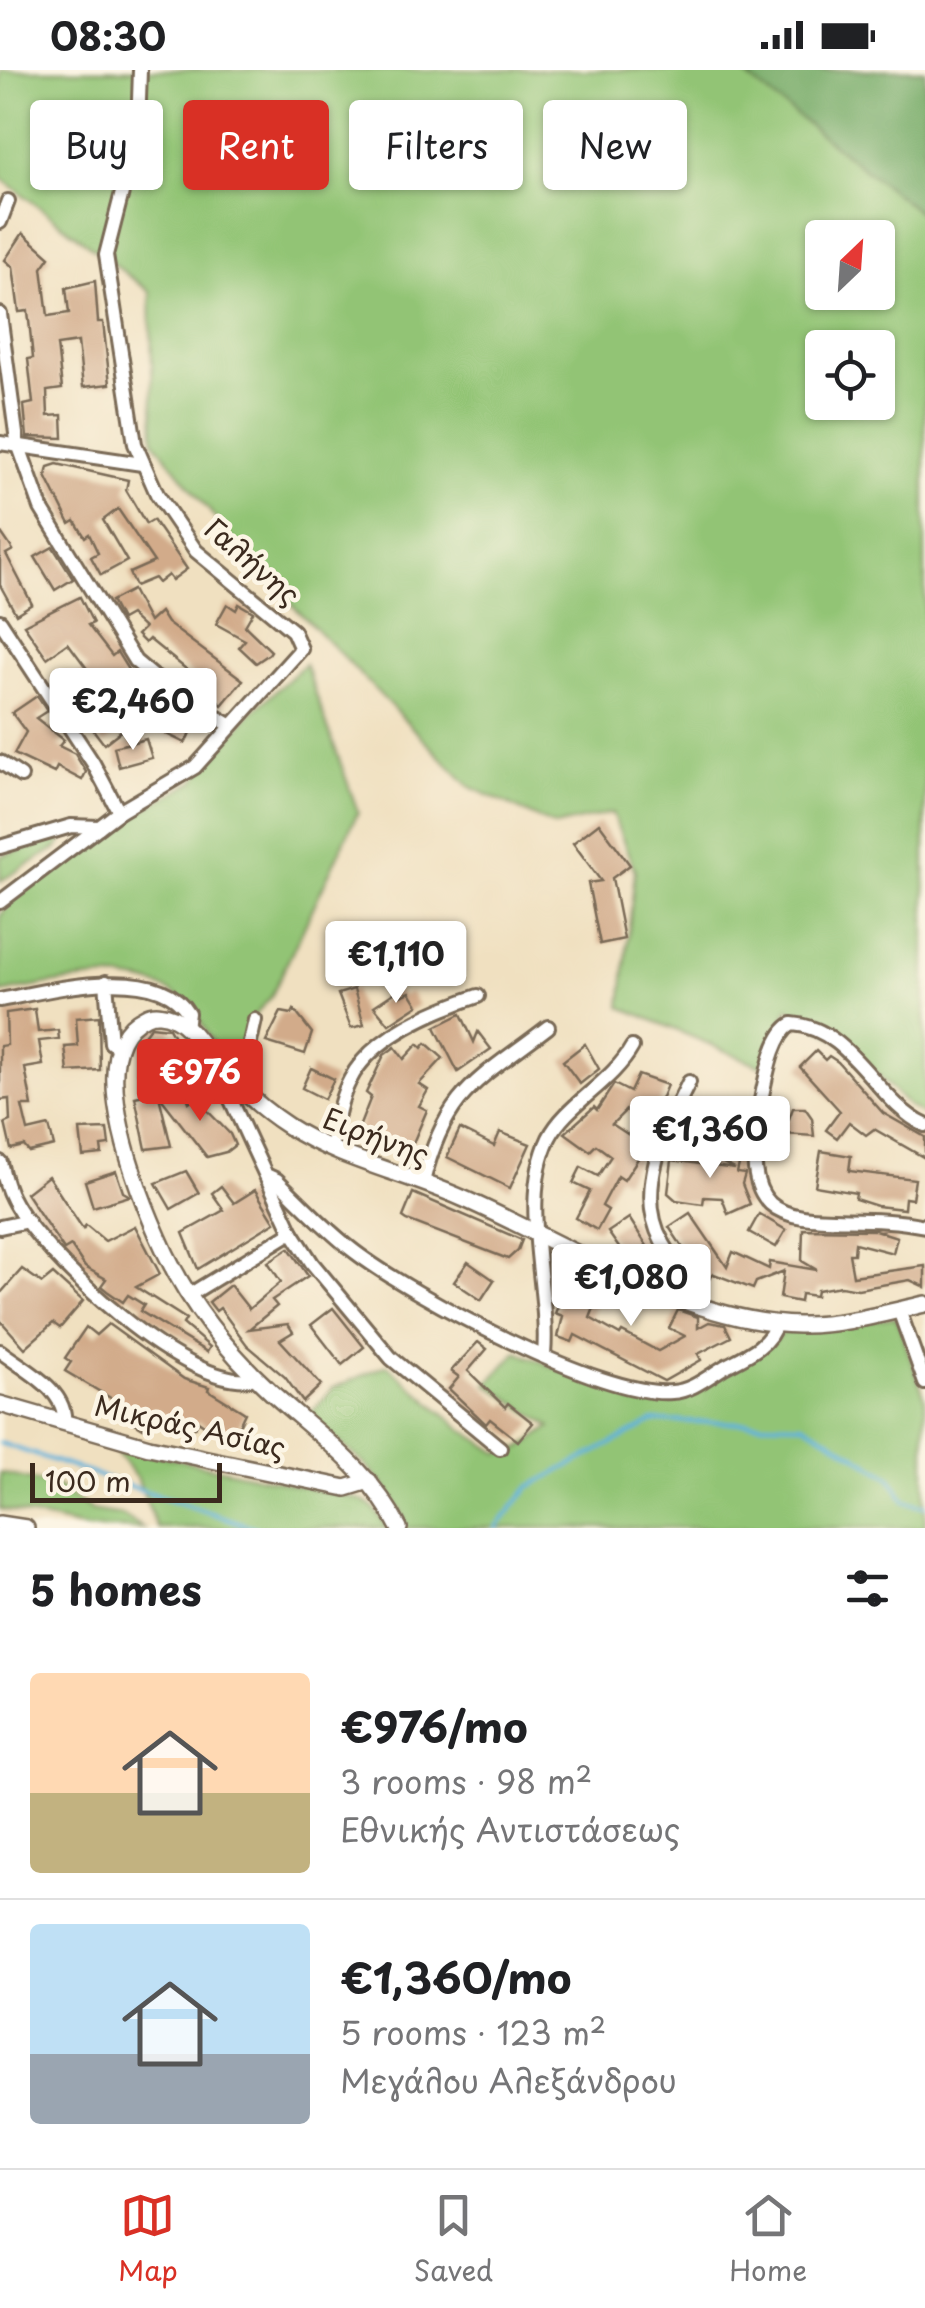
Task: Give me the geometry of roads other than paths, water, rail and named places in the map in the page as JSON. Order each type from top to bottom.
[{"type":"street","name":"Γαλήνης","points":[[0,902],[119,812],[189,772],[296,660],[301,641],[196,551],[142,464],[128,416],[106,260],[111,223],[138,130],[140,70]]},
{"type":"street","points":[[0,222],[8,201]]},
{"type":"street","points":[[0,314],[19,447],[38,501],[131,656],[156,680],[230,725]]},
{"type":"street","points":[[0,444],[142,464]]},
{"type":"street","points":[[0,621],[93,763],[119,812]]},
{"type":"street","points":[[0,762],[21,776]]},
{"type":"street","points":[[0,846],[72,826],[99,826]]},
{"type":"street","points":[[0,1000],[106,982],[171,996],[187,1010],[186,1028]]},
{"type":"street","points":[[106,982],[111,1043],[120,1048]]},
{"type":"street","points":[[331,1148],[345,1091],[364,1060],[432,1014],[478,996]]},
{"type":"street","points":[[186,1028],[171,1017],[149,1015],[130,1028],[120,1048],[116,1093],[132,1172],[168,1260],[189,1295],[256,1378],[368,1481],[399,1528]]},
{"type":"street","points":[[255,1020],[247,1056],[223,1081],[292,1232],[322,1277],[390,1358],[500,1448]]},
{"type":"street","points":[[925,1125],[899,1108],[849,1053],[810,1028],[792,1024],[784,1029],[758,1120],[755,1168],[766,1202],[794,1218],[870,1218],[925,1226]]},
{"type":"street","points":[[422,1182],[436,1134],[448,1111],[468,1089],[548,1027]]},
{"type":"street","name":"Ειρήνης","points":[[186,1028],[228,1076],[278,1119],[331,1148],[422,1182],[694,1304],[776,1323],[822,1324],[925,1304]]},
{"type":"street","points":[[544,1354],[537,1179],[549,1138],[616,1072],[632,1047]]},
{"type":"street","points":[[688,1082],[658,1152],[652,1203],[660,1237],[686,1277],[694,1304]]},
{"type":"street","points":[[0,1162],[11,1197],[80,1282],[137,1329],[218,1375],[236,1381],[256,1378]]},
{"type":"street","points":[[266,1175],[278,1180],[344,1244],[374,1266],[544,1354],[629,1387],[676,1392],[757,1348],[776,1323]]},
{"type":"street","points":[[0,1227],[28,1222]]},
{"type":"street","points":[[189,1295],[292,1232]]},
{"type":"street","points":[[898,1310],[925,1383]]},
{"type":"street","points":[[0,1351],[56,1396],[65,1410],[64,1423]]},
{"type":"street","name":"Μικράς Ασίας","points":[[0,1404],[161,1450],[342,1488],[368,1481]]},
{"type":"street","points":[[0,1524],[26,1528]]},
{"type":"waterway","points":[[496,1528],[529,1487],[654,1421],[805,1424],[890,1477],[905,1501],[925,1506]]},
{"type":"waterway","points":[[0,1443],[256,1528]]}]
